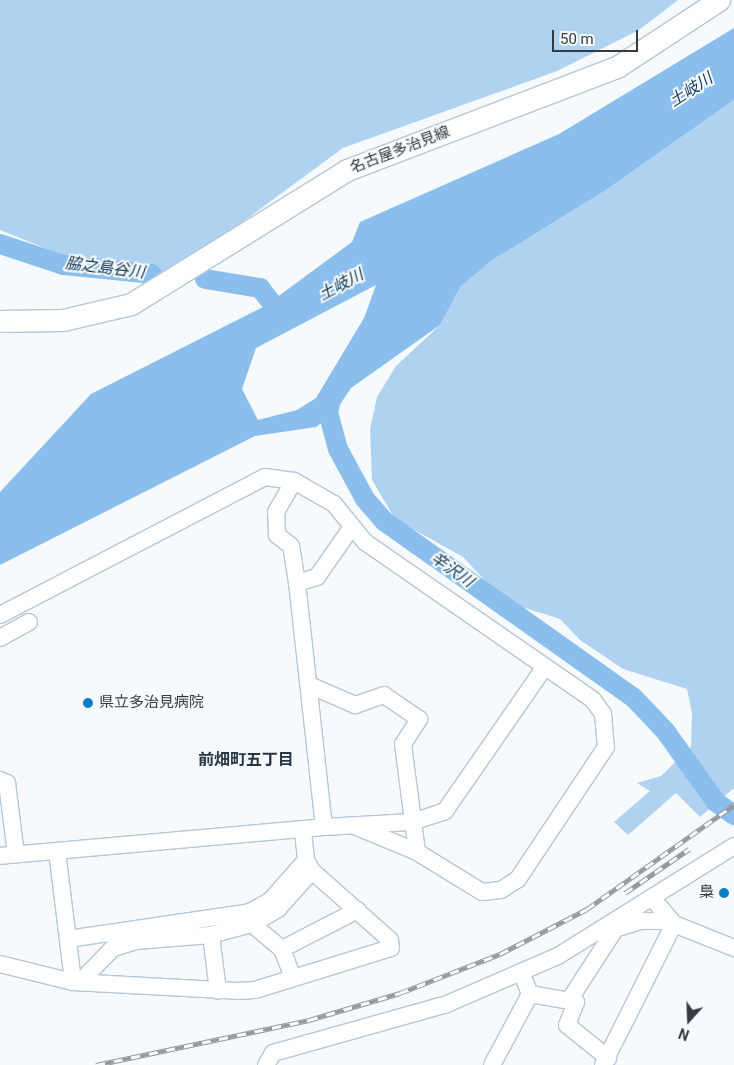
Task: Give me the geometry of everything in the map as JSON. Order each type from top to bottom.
[{"type":"main road","name":"名古屋多治見線","points":[[0,321],[63,320],[131,304],[347,170],[618,67],[719,0]]},
{"type":"street","points":[[0,614],[265,477],[294,481],[334,504],[365,542],[599,706],[606,724],[604,756],[508,886],[474,890],[417,852],[352,826]]},
{"type":"street","points":[[78,981],[113,948],[160,936],[211,935],[252,924],[278,909],[309,866],[314,828],[312,710],[297,583],[290,546],[277,535],[276,512],[294,481]]},
{"type":"street","points":[[297,583],[317,577],[352,528]]},
{"type":"street","points":[[0,638],[29,622]]},
{"type":"street","points":[[0,780],[7,783],[8,855],[314,828],[412,822],[445,811],[544,668]]},
{"type":"street","points":[[309,685],[330,692],[336,701]]},
{"type":"street","points":[[312,710],[336,701],[356,705],[384,695],[419,719],[403,744],[417,852]]},
{"type":"street","points":[[266,1065],[273,1053],[397,1021],[521,972],[615,924],[650,897],[730,848]]},
{"type":"street","points":[[58,851],[68,939],[78,981]]},
{"type":"street","points":[[0,964],[78,981],[218,991],[256,990],[391,948],[390,940],[309,866]]},
{"type":"street","points":[[68,939],[250,912],[270,900],[309,866]]},
{"type":"street","points":[[650,897],[672,923]]},
{"type":"street","points":[[282,949],[358,910]]},
{"type":"street","points":[[615,924],[621,927],[641,920],[672,923],[734,948]]},
{"type":"street","points":[[530,994],[576,1002],[567,1025],[606,1062],[672,923]]},
{"type":"street","points":[[252,924],[282,949],[293,977]]},
{"type":"street","points":[[570,1000],[614,932],[615,924]]},
{"type":"street","points":[[211,935],[218,991]]},
{"type":"street","points":[[521,972],[530,994]]},
{"type":"street","points":[[492,1065],[530,994]]},
{"type":"shaded area","points":[[0,0],[678,0],[639,30],[557,71],[343,148],[222,237],[165,272],[87,265],[0,230]]},
{"type":"shaded area","points":[[734,100],[734,788],[700,817],[676,793],[628,835],[614,822],[650,791],[637,783],[661,776],[691,747],[692,713],[687,689],[623,669],[580,640],[560,619],[519,606],[492,588],[463,557],[395,519],[372,480],[370,429],[377,397],[396,366],[440,325],[461,286],[494,259],[603,192]]},
{"type":"water","name":"土岐川","points":[[734,28],[734,100],[603,192],[494,259],[461,286],[440,325],[351,388],[335,412],[316,427],[255,436],[0,565],[0,492],[91,394],[265,306],[352,242],[360,222],[559,134]],"holes":[[[376,285],[364,318],[316,398],[297,410],[258,420],[242,389],[256,348]]]},
{"type":"waterway","name":"脇之島谷川","points":[[0,244],[64,265],[152,274]]},
{"type":"waterway","name":"脇之島谷川","points":[[205,279],[260,288],[282,316]]},
{"type":"waterway","name":"辛沢川","points":[[333,391],[328,412],[338,449],[365,499],[384,521],[634,698],[666,732],[716,802],[734,815]]},
{"type":"waterway","name":"辛沢川","points":[[730,811],[734,810]]},
{"type":"railway","points":[[96,1065],[309,1020],[400,993],[500,954],[587,909],[734,805]]},
{"type":"railway","points":[[625,893],[689,849]]},
{"type":"place","name":"県立多治見病院","points":[[88,703]]},
{"type":"place","name":"梟","points":[[724,893]]},
{"type":"district","name":"前畑町五丁目","points":[[246,760]]}]
